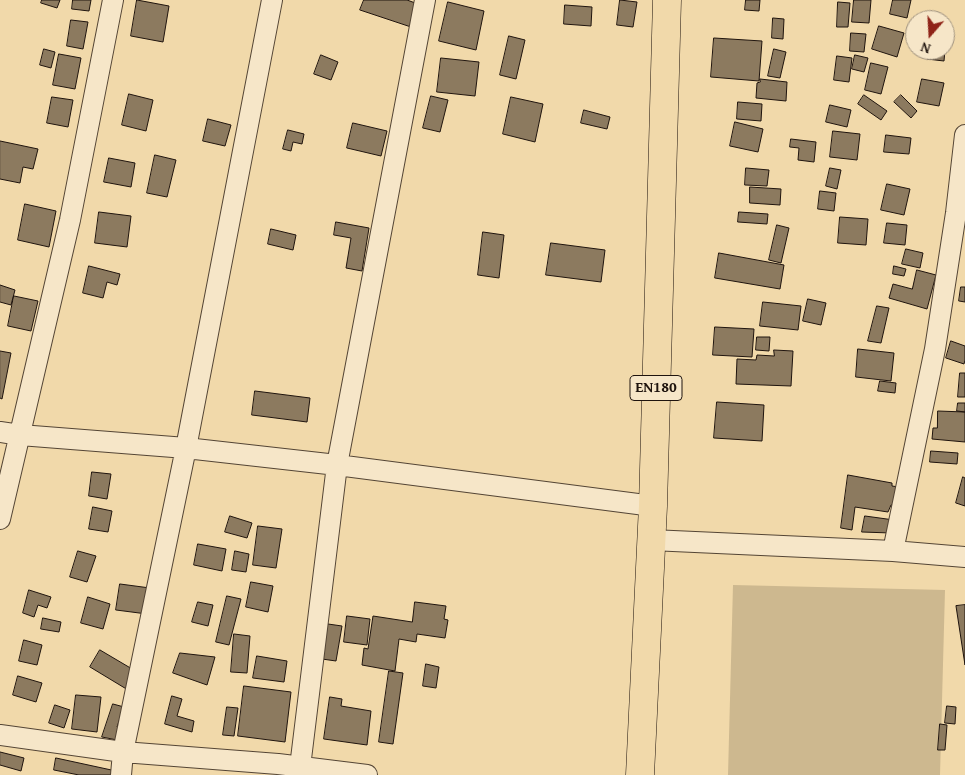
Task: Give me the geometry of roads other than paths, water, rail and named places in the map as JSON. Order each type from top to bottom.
[{"type":"main road","name":"EN180","points":[[640,775],[653,506],[667,0]]},
{"type":"street","points":[[0,519],[70,220],[113,0]]},
{"type":"street","points":[[121,775],[123,752],[186,448],[272,0]]},
{"type":"street","points":[[300,767],[337,465],[425,0]]},
{"type":"street","points":[[893,551],[935,349],[956,213],[965,135]]},
{"type":"street","points":[[0,432],[186,448],[337,465],[653,506]]},
{"type":"street","points":[[651,540],[893,551],[965,557]]},
{"type":"street","points":[[0,735],[123,752],[278,769],[300,767],[366,775]]}]
